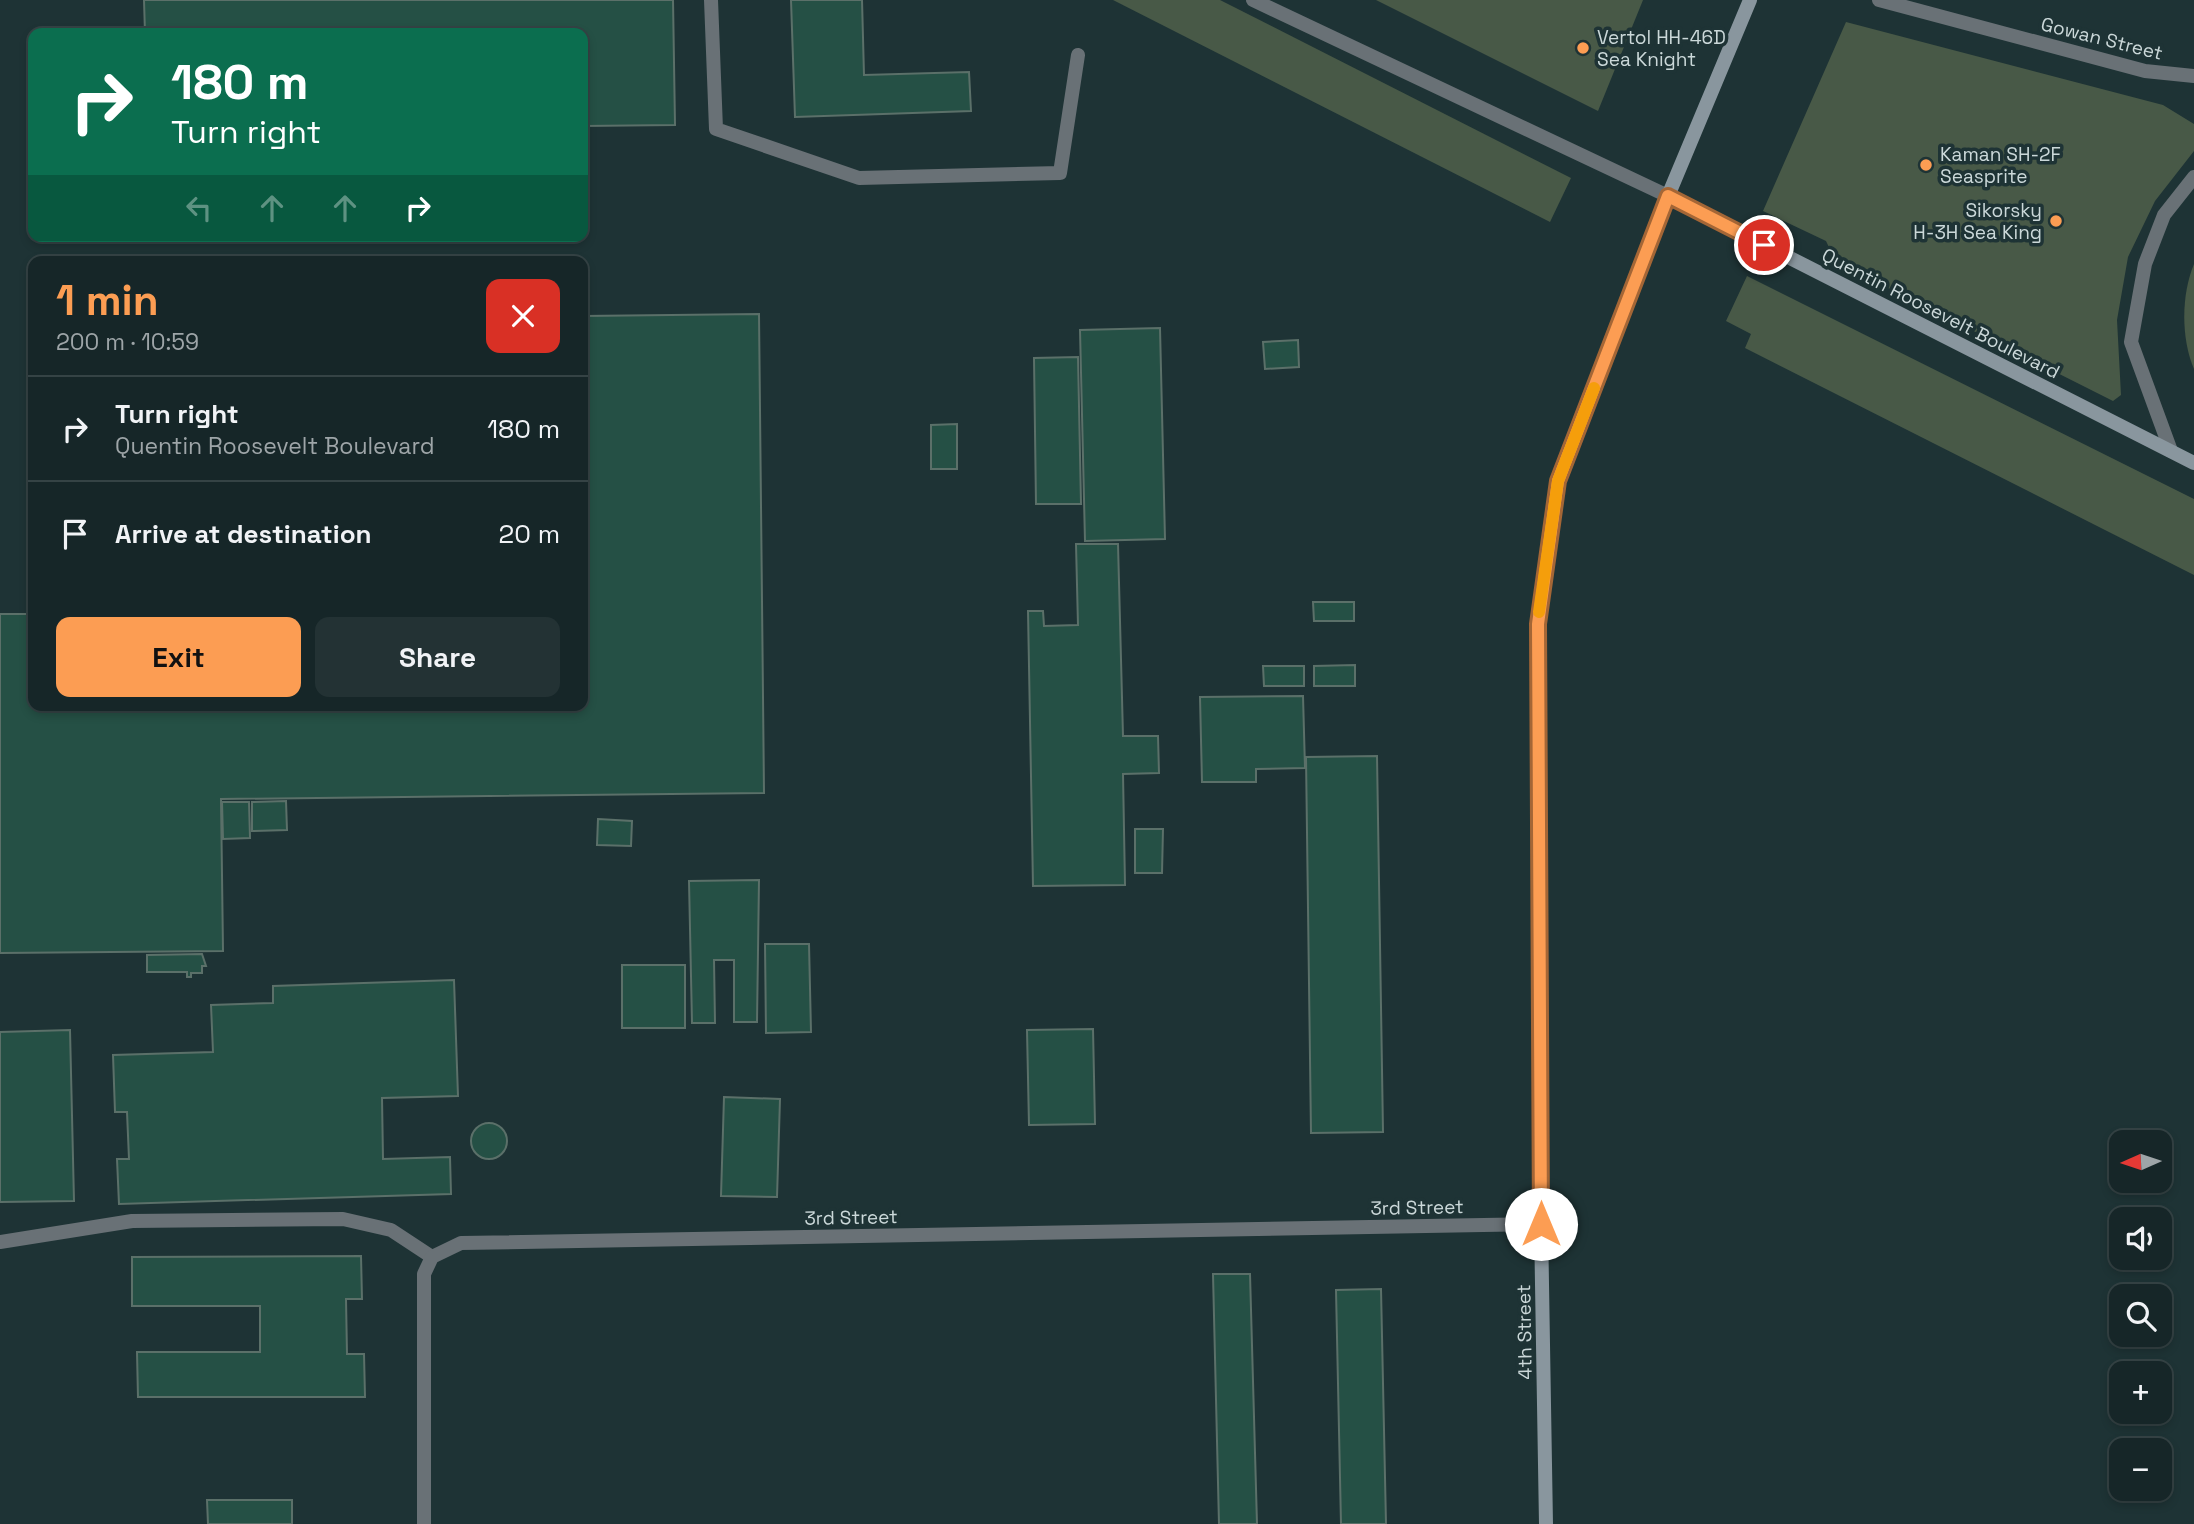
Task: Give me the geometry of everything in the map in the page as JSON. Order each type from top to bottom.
[{"type":"main road","name":"4th Street","points":[[1546,1524],[1541,1224],[1538,624],[1558,481],[1668,196],[1750,0]]},
{"type":"main road","name":"Quentin Roosevelt Boulevard","points":[[1668,196],[2194,463]]},
{"type":"street","points":[[711,0],[716,130],[859,178],[1060,173],[1077,55]]},
{"type":"street","name":"Quentin Roosevelt Boulevard","points":[[1253,0],[1668,196]]},
{"type":"street","name":"Gowan Street","points":[[1879,0],[2145,71],[2194,76]]},
{"type":"street","points":[[2145,71],[2194,86]]},
{"type":"street","points":[[2171,451],[2131,342],[2145,264],[2164,215],[2194,177]]},
{"type":"street","points":[[0,1242],[132,1222],[343,1219],[391,1230],[432,1257],[424,1274],[424,1524]]},
{"type":"street","name":"3rd Street","points":[[432,1257],[461,1243],[1541,1224]]},
{"type":"green space","points":[[1113,0],[1220,0],[1571,178],[1550,222]]},
{"type":"green space","points":[[1376,0],[1643,0],[1598,111]]},
{"type":"green space","points":[[1846,22],[2163,105],[2194,124],[2194,151],[2155,201],[2128,257],[2117,320],[2121,395],[2113,401],[1836,262],[1826,241],[1763,211]]},
{"type":"green space","points":[[2194,264],[2194,369],[2187,344],[2184,317],[2187,289]]},
{"type":"green space","points":[[1747,276],[2194,499],[2194,575],[1745,348],[1751,334],[1726,321]]},
{"type":"building","points":[[144,0],[673,0],[675,125],[588,126],[588,28],[145,28]]},
{"type":"building","points":[[791,0],[862,0],[864,75],[969,72],[971,111],[795,117]]},
{"type":"building","points":[[759,314],[764,793],[221,799],[223,951],[0,953],[0,614],[28,614],[28,711],[588,711],[588,316]]},
{"type":"building","points":[[1160,328],[1165,539],[1085,541],[1080,330]]},
{"type":"building","points":[[1298,340],[1299,367],[1265,369],[1263,342]]},
{"type":"building","points":[[1078,357],[1081,504],[1036,504],[1034,358]]},
{"type":"building","points":[[957,424],[957,469],[931,469],[931,425]]},
{"type":"building","points":[[1076,544],[1118,544],[1123,736],[1158,736],[1159,773],[1123,774],[1125,885],[1033,886],[1028,611],[1043,611],[1044,626],[1078,625]]},
{"type":"building","points":[[1313,602],[1354,602],[1354,621],[1314,621]]},
{"type":"building","points":[[1355,665],[1355,686],[1314,686],[1314,666]]},
{"type":"building","points":[[1263,666],[1304,666],[1304,686],[1264,686]]},
{"type":"building","points":[[1303,696],[1305,768],[1256,769],[1256,782],[1202,782],[1200,697]]},
{"type":"building","points":[[1377,756],[1383,1132],[1311,1133],[1306,757]]},
{"type":"building","points":[[286,801],[287,830],[252,831],[252,802]]},
{"type":"building","points":[[222,802],[249,802],[250,838],[223,839]]},
{"type":"building","points":[[598,819],[632,821],[631,846],[597,845]]},
{"type":"building","points":[[1135,829],[1163,829],[1162,873],[1135,873]]},
{"type":"building","points":[[759,880],[757,1022],[734,1022],[734,960],[714,960],[715,1023],[692,1023],[689,881]]},
{"type":"building","points":[[765,944],[809,944],[811,1032],[766,1033]]},
{"type":"building","points":[[202,954],[206,966],[202,966],[202,973],[191,973],[191,977],[187,977],[187,972],[147,972],[147,955]]},
{"type":"building","points":[[622,965],[685,965],[685,1028],[622,1028]]},
{"type":"building","points":[[454,980],[458,1096],[382,1098],[383,1159],[450,1157],[451,1194],[119,1204],[117,1159],[129,1159],[127,1112],[115,1112],[113,1055],[213,1052],[211,1005],[273,1003],[273,986]]},
{"type":"building","points":[[1093,1029],[1095,1124],[1029,1125],[1027,1030]]},
{"type":"building","points":[[70,1030],[74,1201],[0,1202],[0,1032]]},
{"type":"building","points":[[724,1097],[780,1099],[777,1197],[721,1196]]},
{"type":"building","points":[[489,1123],[502,1128],[507,1141],[502,1154],[489,1159],[476,1154],[471,1141],[476,1128]]},
{"type":"building","points":[[361,1256],[362,1299],[346,1299],[347,1354],[364,1354],[365,1397],[138,1397],[137,1352],[260,1352],[260,1306],[132,1306],[132,1257]]},
{"type":"building","points":[[1213,1274],[1250,1274],[1257,1524],[1219,1524]]},
{"type":"building","points":[[1381,1289],[1386,1524],[1341,1524],[1336,1290]]},
{"type":"building","points":[[207,1500],[292,1500],[292,1524],[208,1524]]},
{"type":"slow traffic","points":[[1539,612],[1558,481],[1594,388]]},
{"type":"place","name":"Vertol HH-46D Sea Knight","points":[[1583,48]]},
{"type":"place","name":"Kaman SH-2F Seasprite","points":[[1926,165]]},
{"type":"place","name":"Sikorsky H-3H Sea King","points":[[2056,221]]},
{"type":"route","points":[[1541,1224],[1538,624],[1558,481],[1668,196],[1764,245]]}]
